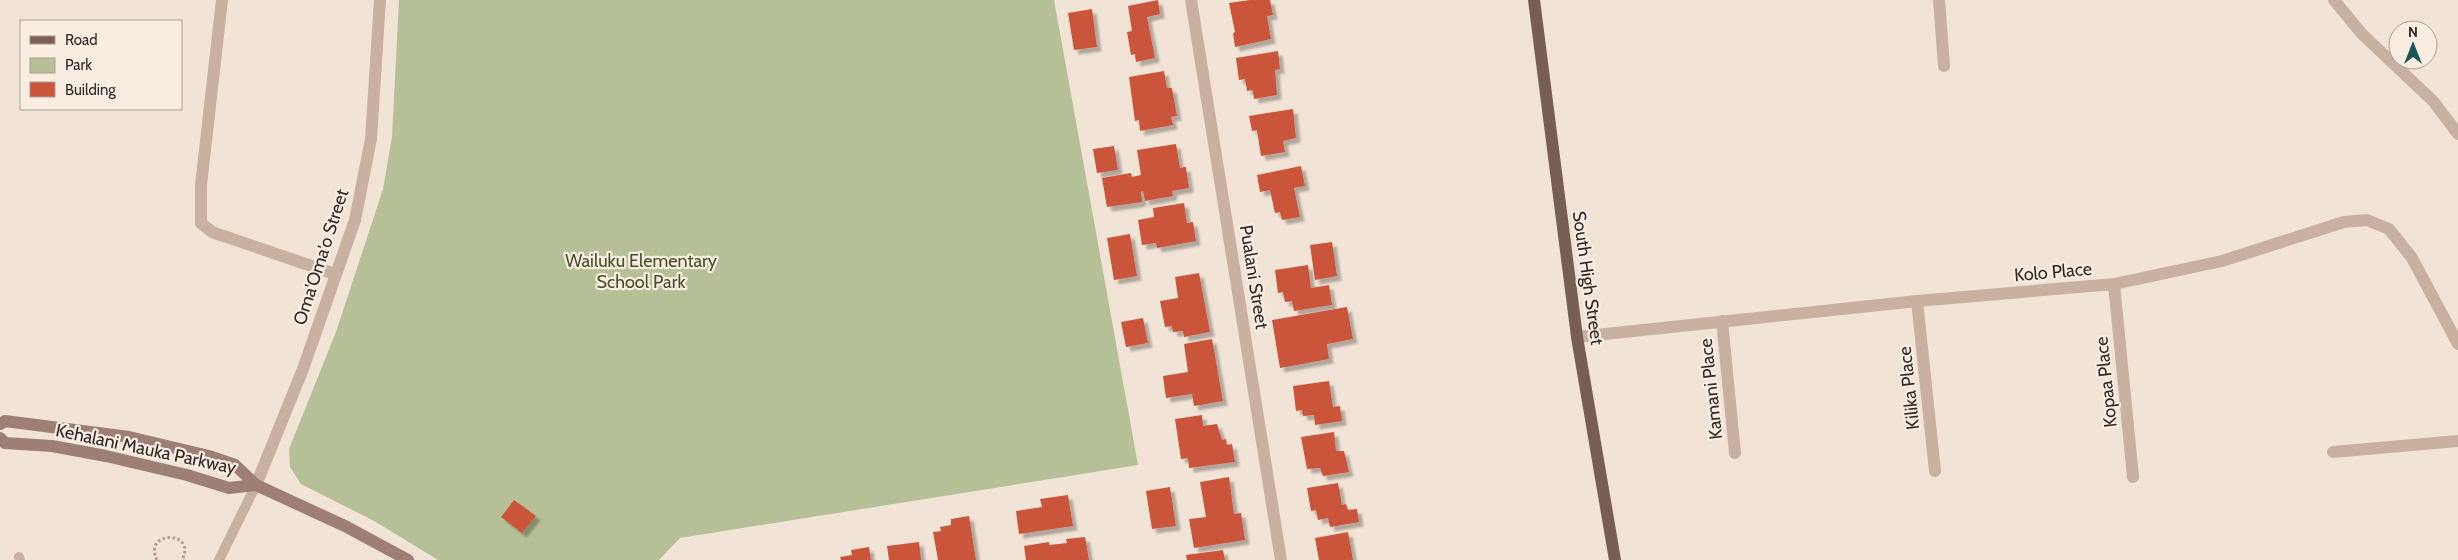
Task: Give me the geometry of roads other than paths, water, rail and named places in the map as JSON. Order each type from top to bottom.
[{"type":"main road","name":"South High Street","points":[[1534,0],[1577,337],[1615,560]]},
{"type":"street","points":[[222,0],[202,185],[201,223],[212,232],[335,274]]},
{"type":"street","name":"Oma'Oma'o Street","points":[[256,485],[303,369],[355,220],[372,139],[380,0]]},
{"type":"street","name":"Pualani Street","points":[[1191,0],[1281,560]]},
{"type":"street","points":[[1939,0],[1944,66]]},
{"type":"street","points":[[2334,0],[2362,34],[2433,101],[2458,134]]},
{"type":"street","name":"Kolo Place","points":[[1577,337],[1917,301],[2114,284],[2222,261],[2344,222],[2367,220],[2389,229],[2412,258],[2458,344]]},
{"type":"street","name":"Kopaa Place","points":[[2114,284],[2133,477]]},
{"type":"street","name":"Kilika Place","points":[[1917,301],[1935,471]]},
{"type":"street","name":"Kamani Place","points":[[1722,321],[1735,453]]},
{"type":"street","name":"Kehalani Mauka Parkway","points":[[0,424],[5,422],[129,438],[209,456],[235,464],[256,485],[345,526],[408,560]]},
{"type":"street","name":"Kehalani Mauka Parkway","points":[[0,438],[5,442],[52,446],[106,456],[187,475],[229,488],[256,485]]},
{"type":"street","points":[[2333,452],[2458,441]]},
{"type":"lane","points":[[219,560],[256,485]]},
{"type":"park label","name":"Wailuku Elementary School Park","points":[[641,271]]}]
